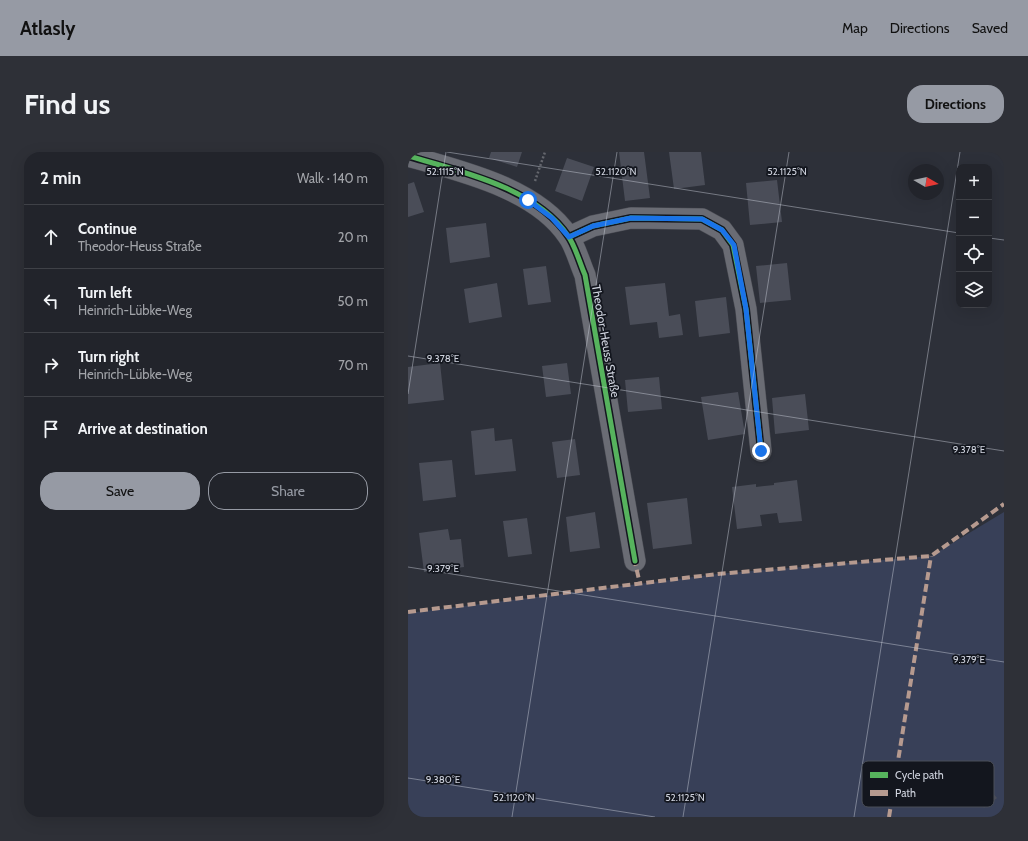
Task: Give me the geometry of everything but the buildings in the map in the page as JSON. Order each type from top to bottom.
[{"type":"street","name":"Theodor-Heuss Straße","points":[[408,156],[480,177],[528,200],[552,218],[569,237],[585,275],[635,561]]},
{"type":"street","points":[[569,237],[593,226],[631,218],[702,219],[722,230],[734,245],[746,309],[761,451]]},
{"type":"path","points":[[528,200],[545,152]]},
{"type":"shaded area","points":[[1004,512],[1004,817],[408,817],[408,613],[717,574],[931,556]]},
{"type":"marked path","points":[[408,612],[717,574],[931,556],[1004,504]]},
{"type":"marked path","points":[[898,761],[931,556]]},
{"type":"marked path","points":[[634,558],[640,584]]},
{"type":"marked path","points":[[889,817],[891,807]]},
{"type":"cycle path","points":[[408,156],[473,175],[517,194],[537,205],[554,219],[571,240],[585,275],[635,561]]},
{"type":"cycle path","points":[[569,237],[593,226],[631,218],[702,219],[722,230],[733,245],[746,309],[761,451]]},
{"type":"route","points":[[528,200],[552,218],[569,237],[593,226],[631,218],[702,219],[722,230],[734,245],[746,309],[761,451]]}]
